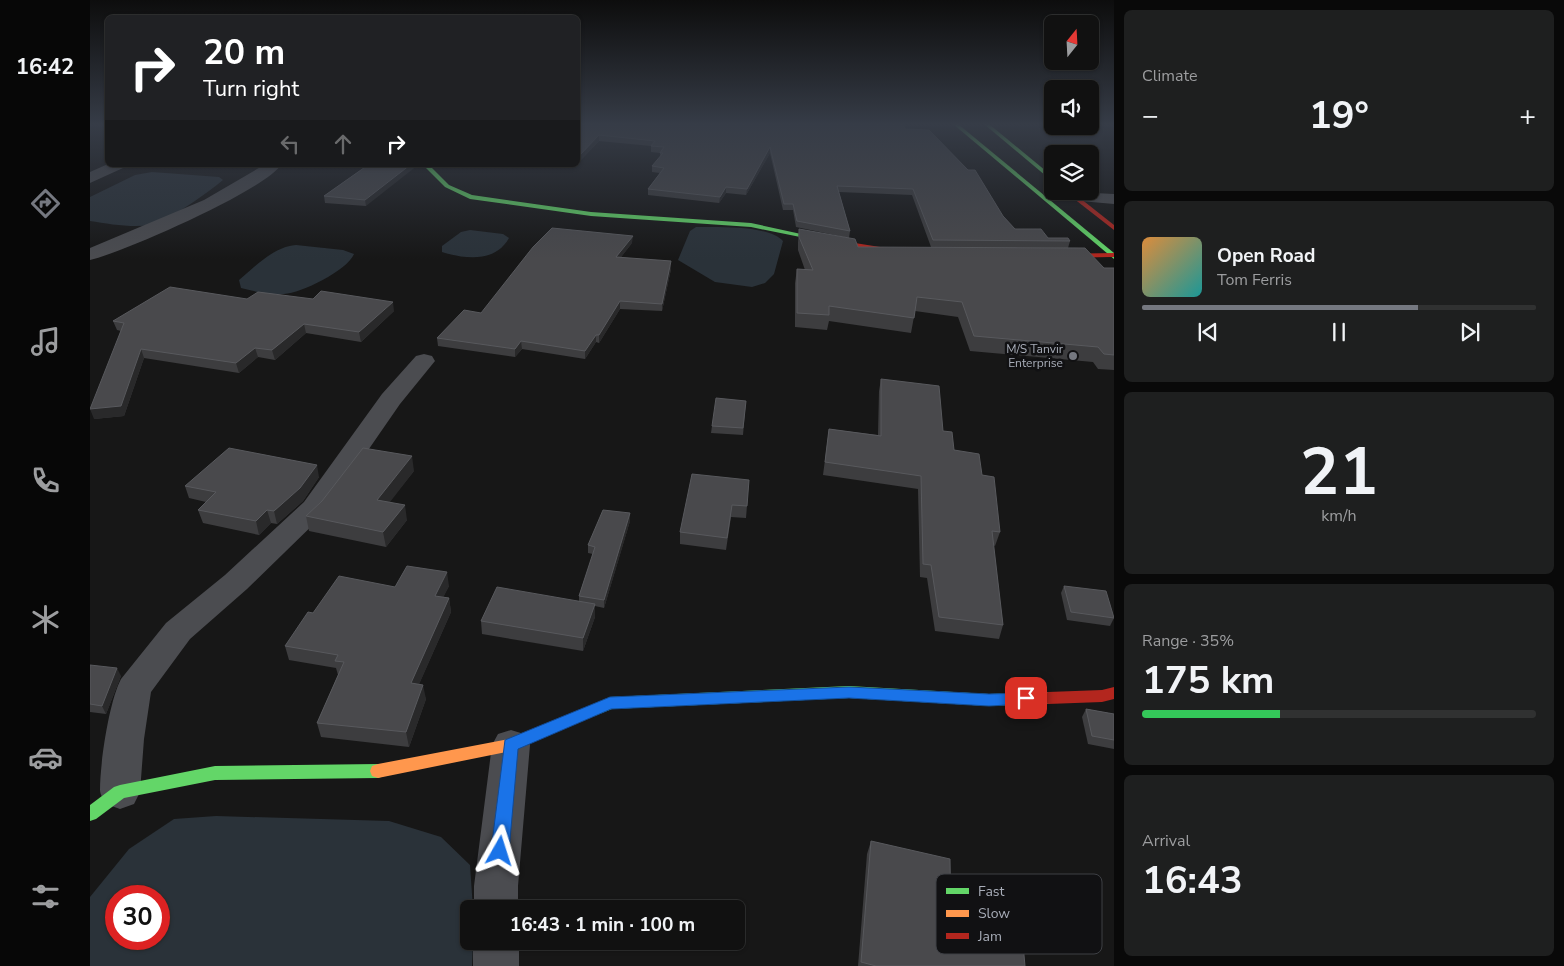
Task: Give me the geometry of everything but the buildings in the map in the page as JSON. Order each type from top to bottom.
[{"type":"main road","points":[[430,169],[447,186],[470,197],[591,214],[750,225],[838,243],[910,253]]},
{"type":"main road","points":[[1009,169],[1113,256]]},
{"type":"main road","points":[[1079,200],[1114,228]]},
{"type":"main road","points":[[1048,256],[1113,256]]},
{"type":"main road","points":[[90,814],[120,792],[214,773],[369,773],[510,745],[610,703],[849,692],[989,700],[1102,696],[1114,693]]},
{"type":"street","points":[[90,178],[109,169]]},
{"type":"street","points":[[90,256],[208,204],[260,176],[269,169]]},
{"type":"street","points":[[1099,197],[1114,199]]},
{"type":"street","points":[[120,792],[125,739],[134,689],[178,631],[236,582],[314,508],[392,399],[424,361]]},
{"type":"street","points":[[496,900],[510,745]]},
{"type":"street","points":[[496,950],[496,966]]},
{"type":"shaded area","points":[[152,172],[219,177],[223,180],[199,198],[158,223],[144,226],[128,226],[90,221],[90,197],[135,175]]},
{"type":"shaded area","points":[[696,227],[742,228],[766,232],[776,236],[783,241],[774,274],[765,283],[752,287],[715,282],[678,260],[690,231]]},
{"type":"shaded area","points":[[470,230],[503,234],[509,238],[496,252],[479,257],[460,256],[442,252],[442,246],[461,232]]},
{"type":"shaded area","points":[[296,245],[343,250],[354,254],[350,261],[333,274],[292,293],[262,293],[241,288],[239,280],[258,263],[280,249]]},
{"type":"shaded area","points":[[216,816],[389,821],[441,837],[470,865],[472,900],[460,900],[460,950],[473,950],[472,966],[90,966],[90,897],[129,849],[174,819]]},
{"type":"traffic: fast","points":[[430,169],[447,186],[470,197],[591,214],[751,225],[820,239]]},
{"type":"traffic: fast","points":[[1009,169],[1114,257]]},
{"type":"traffic: fast","points":[[1040,169],[1044,172]]},
{"type":"traffic: fast","points":[[587,713],[610,703],[849,692],[989,700],[1048,698]]},
{"type":"traffic: fast","points":[[90,814],[120,792],[215,773],[378,771]]},
{"type":"traffic: slow","points":[[378,771],[511,745],[587,713]]},
{"type":"traffic: jam","points":[[1078,200],[1114,228]]},
{"type":"traffic: jam","points":[[820,239],[899,252]]},
{"type":"traffic: jam","points":[[1055,256],[1112,255]]},
{"type":"traffic: jam","points":[[1048,698],[1102,696],[1114,693]]},
{"type":"place","name":"M/S Tanvir Enterprise","points":[[1073,356]]},
{"type":"route","points":[[500,851],[510,745],[610,703],[849,692],[989,700],[1026,698]]}]
